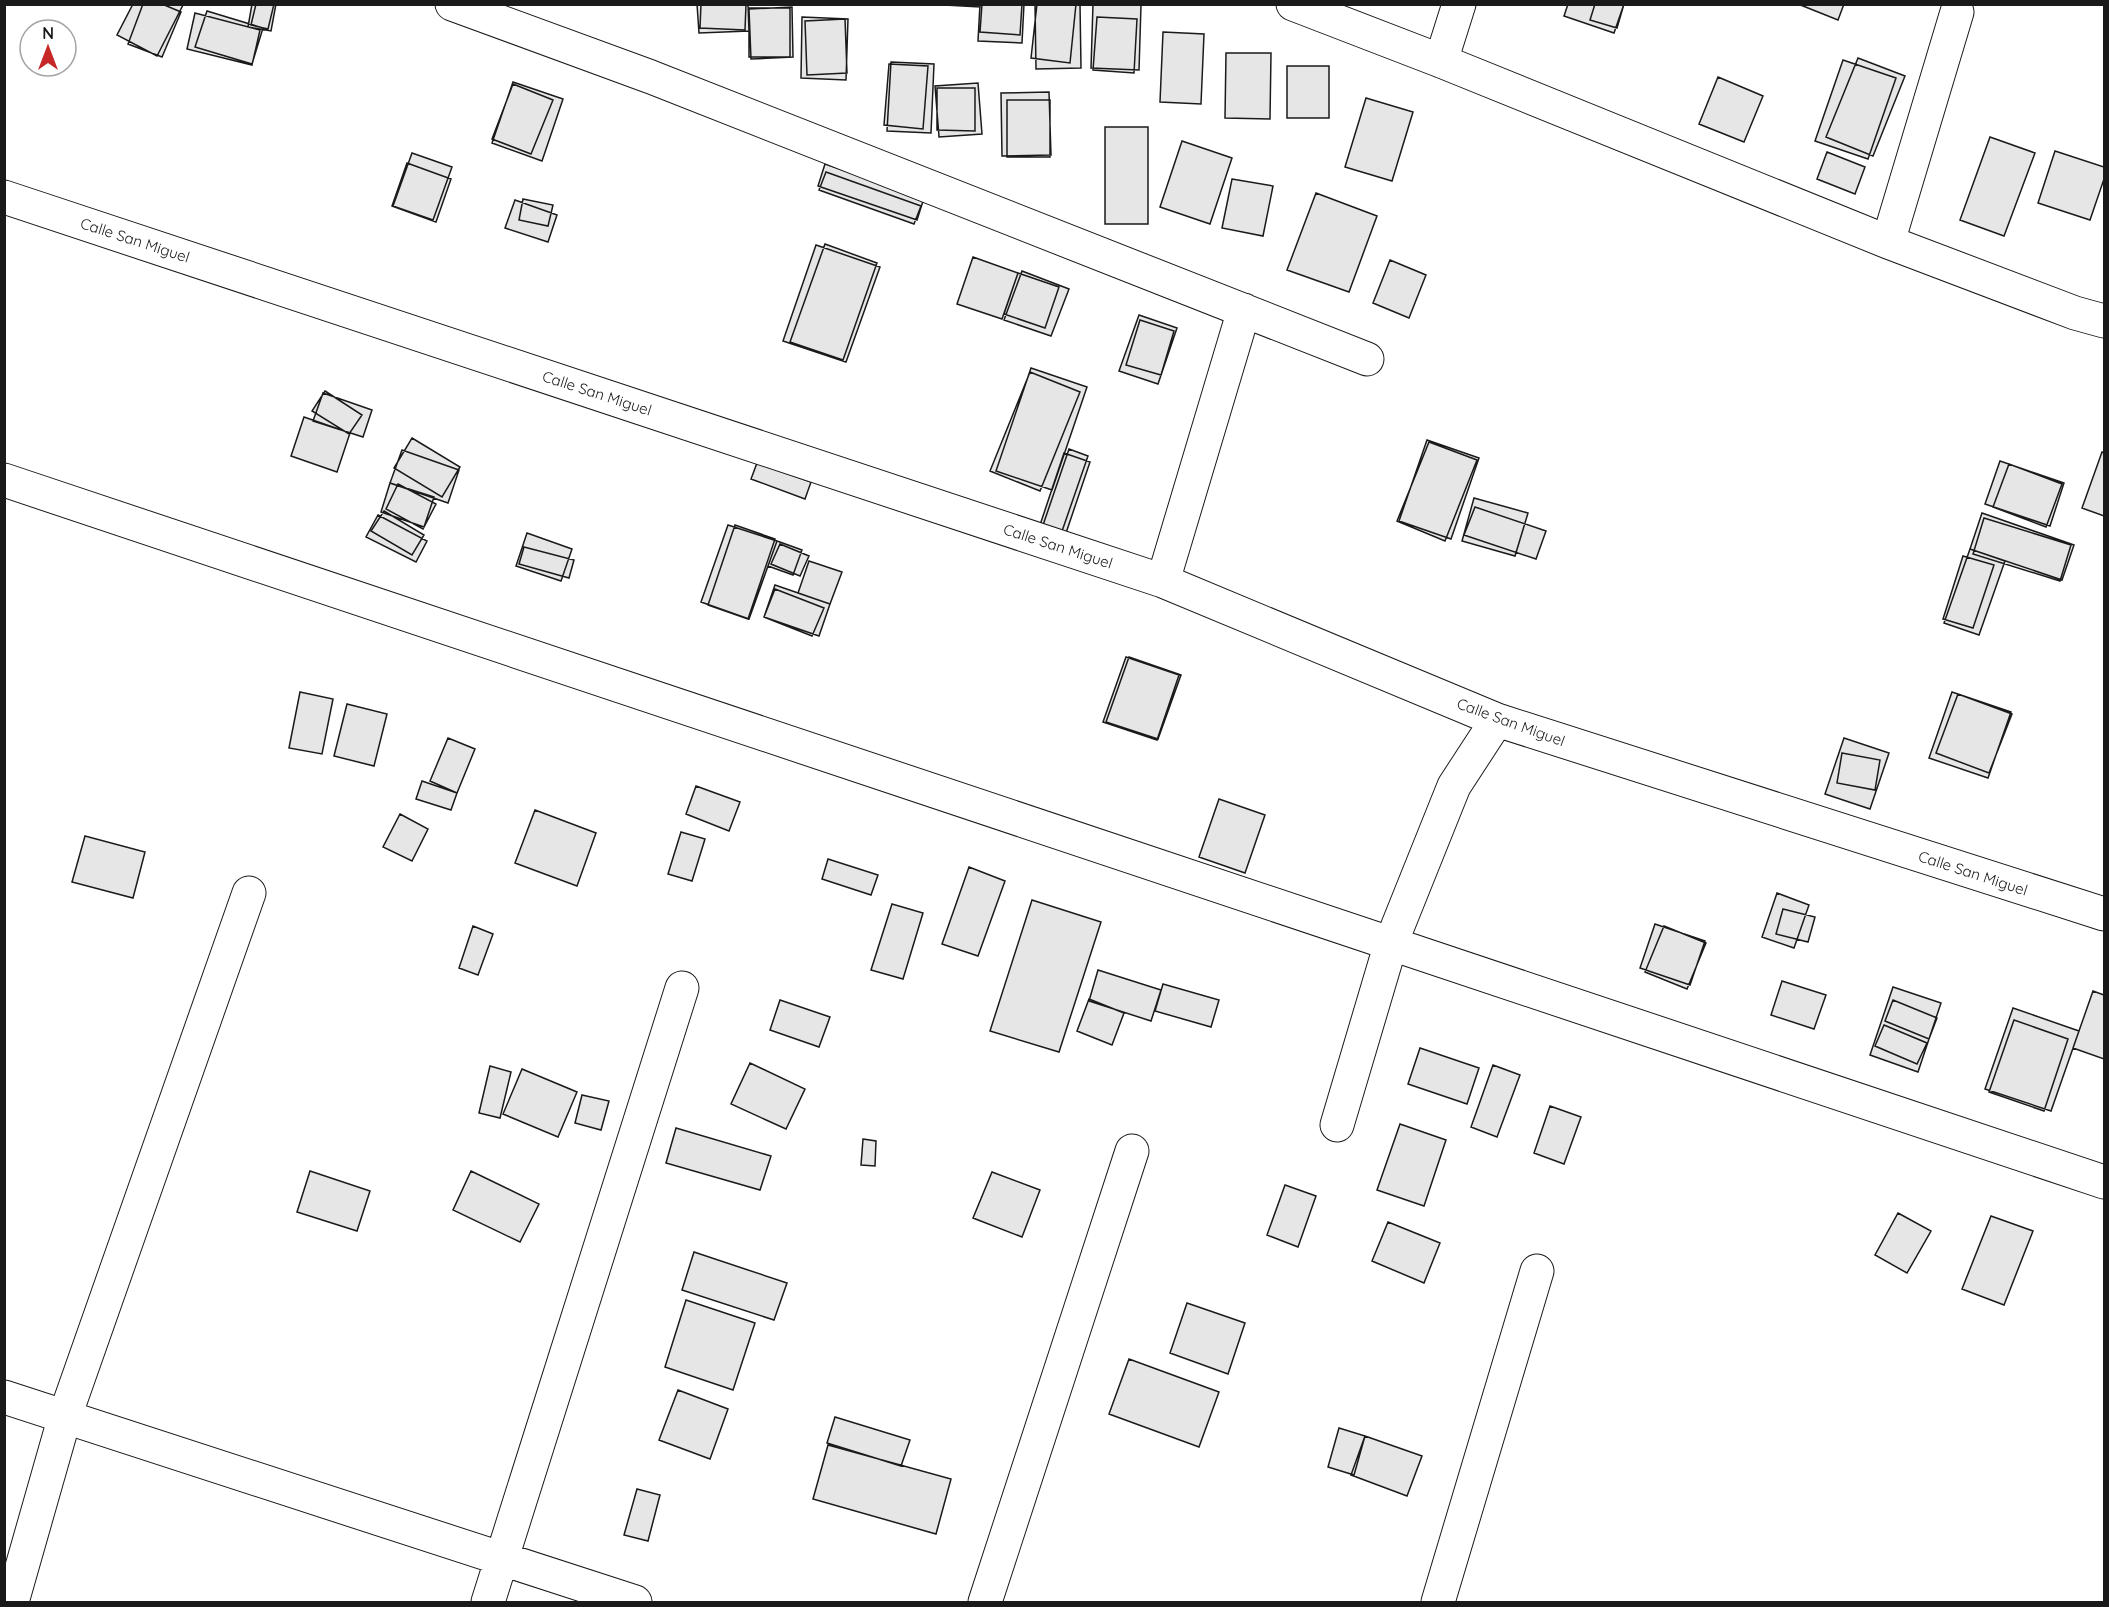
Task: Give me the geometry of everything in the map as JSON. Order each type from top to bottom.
[{"type":"street","points":[[452,4],[651,77],[1367,359]]},
{"type":"street","points":[[1293,4],[1441,60],[1888,242],[2075,313],[2104,321]]},
{"type":"street","points":[[1441,60],[1459,4]]},
{"type":"street","points":[[1888,242],[1957,12]]},
{"type":"street","name":"Calle San Miguel","points":[[4,197],[1163,581],[1497,720],[2104,914]]},
{"type":"street","points":[[1163,581],[1244,310]]},
{"type":"street","points":[[4,480],[2104,1182]]},
{"type":"street","points":[[1337,1125],[1392,943],[1454,786],[1497,720]]},
{"type":"street","points":[[12,1602],[65,1416],[249,893]]},
{"type":"street","points":[[489,1602],[682,988]]},
{"type":"street","points":[[984,1602],[1132,1151]]},
{"type":"street","points":[[1438,1602],[1537,1271]]},
{"type":"street","points":[[4,1397],[635,1602]]},
{"type":"building","points":[[133,4],[183,5],[157,56],[117,35]]},
{"type":"building","points":[[143,4],[162,4],[181,12],[162,57],[128,44]]},
{"type":"building","points":[[252,4],[276,4],[271,31],[248,27]]},
{"type":"building","points":[[256,4],[274,4],[268,29],[251,25]]},
{"type":"building","points":[[697,4],[748,4],[749,31],[699,33]]},
{"type":"building","points":[[701,4],[746,4],[745,30],[700,28]]},
{"type":"building","points":[[926,4],[980,4],[980,7]]},
{"type":"building","points":[[980,4],[1024,4],[1022,43],[978,41]]},
{"type":"building","points":[[982,4],[1022,4],[1020,35],[980,32]]},
{"type":"building","points":[[1035,4],[1080,4],[1081,68],[1036,69]]},
{"type":"building","points":[[1037,4],[1076,4],[1070,63],[1031,58]]},
{"type":"building","points":[[1093,4],[1141,5],[1139,70],[1091,68]]},
{"type":"building","points":[[1568,4],[1624,4],[1614,33],[1564,16]]},
{"type":"building","points":[[1595,4],[1624,4],[1617,28],[1590,20]]},
{"type":"building","points":[[1798,4],[1844,4],[1838,20]]},
{"type":"building","points":[[792,7],[793,57],[751,59],[749,9]]},
{"type":"building","points":[[749,8],[790,8],[790,57],[749,57]]},
{"type":"building","points":[[207,11],[263,28],[252,64],[195,47]]},
{"type":"building","points":[[195,13],[260,30],[252,65],[187,49]]},
{"type":"building","points":[[802,17],[848,19],[846,80],[801,78]]},
{"type":"building","points":[[1097,17],[1137,19],[1134,73],[1093,70]]},
{"type":"building","points":[[845,19],[847,73],[807,75],[805,21]]},
{"type":"building","points":[[1163,32],[1204,34],[1201,104],[1160,102]]},
{"type":"building","points":[[1226,53],[1271,53],[1270,119],[1225,118]]},
{"type":"building","points":[[1858,58],[1905,76],[1873,156],[1826,137]]},
{"type":"building","points":[[1843,60],[1896,78],[1868,159],[1815,141]]},
{"type":"building","points":[[891,62],[934,64],[931,133],[887,131]]},
{"type":"building","points":[[889,64],[928,66],[923,129],[884,125]]},
{"type":"building","points":[[1287,66],[1329,66],[1329,118],[1287,118]]},
{"type":"building","points":[[1718,77],[1763,96],[1744,142],[1699,124]]},
{"type":"building","points":[[513,82],[563,99],[542,161],[492,143]]},
{"type":"building","points":[[978,83],[982,134],[939,137],[935,86]]},
{"type":"building","points":[[513,84],[553,100],[531,154],[492,139]]},
{"type":"building","points":[[937,88],[975,88],[975,131],[937,130]]},
{"type":"building","points":[[1049,92],[1051,155],[1002,156],[1001,93]]},
{"type":"building","points":[[1366,98],[1413,112],[1392,181],[1345,167]]},
{"type":"building","points":[[1007,100],[1050,100],[1050,157],[1007,157]]},
{"type":"building","points":[[1105,127],[1148,127],[1148,224],[1105,224]]},
{"type":"building","points":[[1990,137],[2035,153],[2004,236],[1960,220]]},
{"type":"building","points":[[1182,141],[1232,158],[1210,224],[1160,207]]},
{"type":"building","points":[[2055,151],[2104,167],[2104,179],[2090,220],[2038,203]]},
{"type":"building","points":[[1827,152],[1865,167],[1855,194],[1817,179]]},
{"type":"building","points":[[412,153],[452,167],[433,220],[393,206]]},
{"type":"building","points":[[407,163],[451,179],[436,222],[392,206]]},
{"type":"building","points":[[825,164],[924,198],[917,220],[818,186]]},
{"type":"building","points":[[826,172],[921,206],[914,224],[819,190]]},
{"type":"building","points":[[1232,179],[1273,186],[1263,236],[1222,228]]},
{"type":"building","points":[[1316,193],[1377,216],[1349,292],[1287,270]]},
{"type":"building","points":[[523,199],[553,205],[548,226],[519,220]]},
{"type":"building","points":[[515,200],[557,215],[548,242],[505,228]]},
{"type":"building","points":[[825,244],[877,263],[843,360],[790,342]]},
{"type":"building","points":[[816,245],[880,267],[846,362],[783,341]]},
{"type":"building","points":[[973,257],[1018,273],[1002,319],[957,304]]},
{"type":"building","points":[[1390,260],[1426,275],[1409,318],[1373,303]]},
{"type":"building","points":[[1022,271],[1069,289],[1051,336],[1004,320]]},
{"type":"building","points":[[1018,273],[1059,287],[1045,328],[1004,314]]},
{"type":"building","points":[[1139,315],[1177,328],[1158,384],[1119,371]]},
{"type":"building","points":[[1140,320],[1174,331],[1161,375],[1126,365]]},
{"type":"building","points":[[1031,368],[1087,387],[1052,490],[996,471]]},
{"type":"building","points":[[1030,372],[1080,392],[1040,491],[990,471]]},
{"type":"building","points":[[325,391],[362,415],[349,434],[312,411]]},
{"type":"building","points":[[323,393],[372,410],[363,437],[313,421]]},
{"type":"building","points":[[304,417],[350,433],[337,472],[291,456]]},
{"type":"building","points":[[412,438],[460,467],[442,497],[394,468]]},
{"type":"building","points":[[1427,440],[1479,458],[1451,539],[1399,521]]},
{"type":"building","points":[[1429,442],[1477,460],[1445,541],[1397,521]]},
{"type":"building","points":[[1069,449],[1088,456],[1060,537],[1041,531]]},
{"type":"building","points":[[402,450],[459,470],[448,503],[390,483]]},
{"type":"building","points":[[2102,452],[2104,453],[2104,516],[2082,508]]},
{"type":"building","points":[[1064,453],[1090,462],[1066,533],[1040,525]]},
{"type":"building","points":[[2000,461],[2064,483],[2050,526],[1985,504]]},
{"type":"building","points":[[757,463],[811,482],[805,499],[751,479]]},
{"type":"building","points":[[2009,464],[2062,484],[2046,527],[1993,507]]},
{"type":"building","points":[[390,483],[434,497],[424,527],[381,512]]},
{"type":"building","points":[[398,484],[436,504],[423,529],[386,509]]},
{"type":"building","points":[[1474,498],[1528,513],[1515,556],[1462,541]]},
{"type":"building","points":[[1475,507],[1546,531],[1536,559],[1464,535]]},
{"type":"building","points":[[384,511],[424,535],[412,555],[371,531]]},
{"type":"building","points":[[1982,513],[2074,545],[2062,580],[1970,549]]},
{"type":"building","points":[[378,515],[427,541],[416,562],[366,537]]},
{"type":"building","points":[[1984,518],[2071,545],[2060,581],[1973,554]]},
{"type":"building","points":[[728,525],[777,541],[749,619],[701,602]]},
{"type":"building","points":[[735,525],[775,539],[748,619],[708,605]]},
{"type":"building","points":[[527,533],[572,549],[561,581],[516,566]]},
{"type":"building","points":[[777,541],[802,550],[793,575],[768,566]]},
{"type":"building","points":[[780,544],[809,556],[800,576],[771,564]]},
{"type":"building","points":[[524,547],[574,560],[569,578],[519,564]]},
{"type":"building","points":[[1970,549],[2005,561],[1979,635],[1944,623]]},
{"type":"building","points":[[1963,556],[1994,565],[1973,628],[1943,619]]},
{"type":"building","points":[[809,561],[842,572],[830,604],[798,593]]},
{"type":"building","points":[[775,585],[830,604],[819,636],[764,617]]},
{"type":"building","points":[[775,589],[824,608],[812,636],[764,617]]},
{"type":"building","points":[[1126,657],[1179,675],[1157,740],[1103,722]]},
{"type":"building","points":[[1129,657],[1181,675],[1158,739],[1106,722]]},
{"type":"building","points":[[300,692],[333,699],[322,754],[289,748]]},
{"type":"building","points":[[1952,692],[2011,712],[1988,778],[1929,758]]},
{"type":"building","points":[[1958,694],[2012,714],[1989,773],[1936,753]]},
{"type":"building","points":[[347,704],[387,714],[374,766],[334,756]]},
{"type":"building","points":[[448,738],[475,749],[457,793],[430,781]]},
{"type":"building","points":[[1844,738],[1889,753],[1870,809],[1825,794]]},
{"type":"building","points":[[1842,753],[1880,760],[1875,790],[1837,783]]},
{"type":"building","points":[[422,781],[457,793],[451,810],[416,799]]},
{"type":"building","points":[[696,786],[740,802],[729,831],[686,814]]},
{"type":"building","points":[[1219,799],[1265,815],[1245,873],[1199,857]]},
{"type":"building","points":[[535,810],[596,833],[577,886],[515,863]]},
{"type":"building","points":[[400,814],[428,829],[412,861],[383,847]]},
{"type":"building","points":[[681,832],[705,839],[692,881],[668,874]]},
{"type":"building","points":[[85,836],[145,852],[133,898],[72,882]]},
{"type":"building","points":[[828,859],[878,875],[871,895],[822,879]]},
{"type":"building","points":[[969,867],[1005,881],[978,956],[942,944]]},
{"type":"building","points":[[1777,893],[1809,905],[1794,948],[1762,937]]},
{"type":"building","points":[[1032,900],[1101,922],[1059,1052],[990,1031]]},
{"type":"building","points":[[892,904],[923,913],[903,979],[871,970]]},
{"type":"building","points":[[1783,909],[1815,917],[1808,942],[1776,934]]},
{"type":"building","points":[[1655,924],[1705,941],[1690,985],[1640,968]]},
{"type":"building","points":[[473,926],[493,934],[478,975],[459,968]]},
{"type":"building","points":[[1664,926],[1706,943],[1687,989],[1645,972]]},
{"type":"building","points":[[1098,970],[1161,990],[1151,1021],[1089,1001]]},
{"type":"building","points":[[1782,981],[1826,995],[1814,1029],[1771,1015]]},
{"type":"building","points":[[1163,984],[1219,1000],[1211,1027],[1155,1011]]},
{"type":"building","points":[[1893,987],[1941,1003],[1918,1072],[1870,1055]]},
{"type":"building","points":[[2093,991],[2104,995],[2104,1059],[2073,1048]]},
{"type":"building","points":[[1089,999],[1124,1013],[1112,1045],[1077,1031]]},
{"type":"building","points":[[780,1000],[830,1017],[819,1047],[770,1030]]},
{"type":"building","points":[[1893,1000],[1937,1018],[1929,1039],[1885,1021]]},
{"type":"building","points":[[2013,1008],[2079,1031],[2051,1111],[1985,1089]]},
{"type":"building","points":[[2014,1020],[2068,1039],[2044,1111],[1989,1092]]},
{"type":"building","points":[[1884,1025],[1927,1043],[1917,1064],[1875,1046]]},
{"type":"building","points":[[1420,1048],[1479,1068],[1467,1104],[1408,1084]]},
{"type":"building","points":[[750,1063],[805,1089],[786,1129],[731,1104]]},
{"type":"building","points":[[1493,1065],[1520,1075],[1497,1137],[1471,1127]]},
{"type":"building","points":[[490,1066],[511,1072],[500,1118],[479,1113]]},
{"type":"building","points":[[522,1069],[577,1092],[558,1137],[503,1114]]},
{"type":"building","points":[[582,1095],[609,1101],[601,1130],[575,1123]]},
{"type":"building","points":[[1550,1106],[1581,1117],[1564,1164],[1534,1153]]},
{"type":"building","points":[[1400,1124],[1446,1140],[1424,1206],[1377,1190]]},
{"type":"building","points":[[676,1128],[771,1156],[760,1190],[666,1163]]},
{"type":"building","points":[[863,1139],[876,1141],[875,1166],[861,1165]]},
{"type":"building","points":[[310,1171],[370,1191],[357,1231],[297,1212]]},
{"type":"building","points":[[471,1171],[539,1204],[520,1242],[453,1210]]},
{"type":"building","points":[[992,1172],[1040,1190],[1022,1237],[973,1218]]},
{"type":"building","points":[[1285,1185],[1316,1196],[1298,1247],[1267,1235]]},
{"type":"building","points":[[1898,1213],[1931,1231],[1907,1273],[1875,1255]]},
{"type":"building","points":[[1991,1216],[2033,1231],[2004,1305],[1962,1289]]},
{"type":"building","points":[[1388,1222],[1440,1243],[1424,1283],[1372,1261]]},
{"type":"building","points":[[694,1252],[787,1283],[774,1320],[682,1290]]},
{"type":"building","points":[[686,1300],[755,1323],[733,1390],[665,1367]]},
{"type":"building","points":[[1187,1303],[1245,1323],[1228,1374],[1170,1353]]},
{"type":"building","points":[[1129,1359],[1219,1392],[1199,1447],[1109,1414]]},
{"type":"building","points":[[678,1390],[728,1409],[710,1459],[659,1440]]},
{"type":"building","points":[[835,1417],[910,1440],[901,1466],[827,1443]]},
{"type":"building","points":[[1339,1428],[1365,1436],[1354,1475],[1328,1467]]},
{"type":"building","points":[[1365,1436],[1422,1456],[1407,1496],[1351,1475]]},
{"type":"building","points":[[828,1445],[951,1479],[936,1534],[813,1499]]},
{"type":"building","points":[[637,1489],[660,1495],[648,1541],[624,1535]]}]
